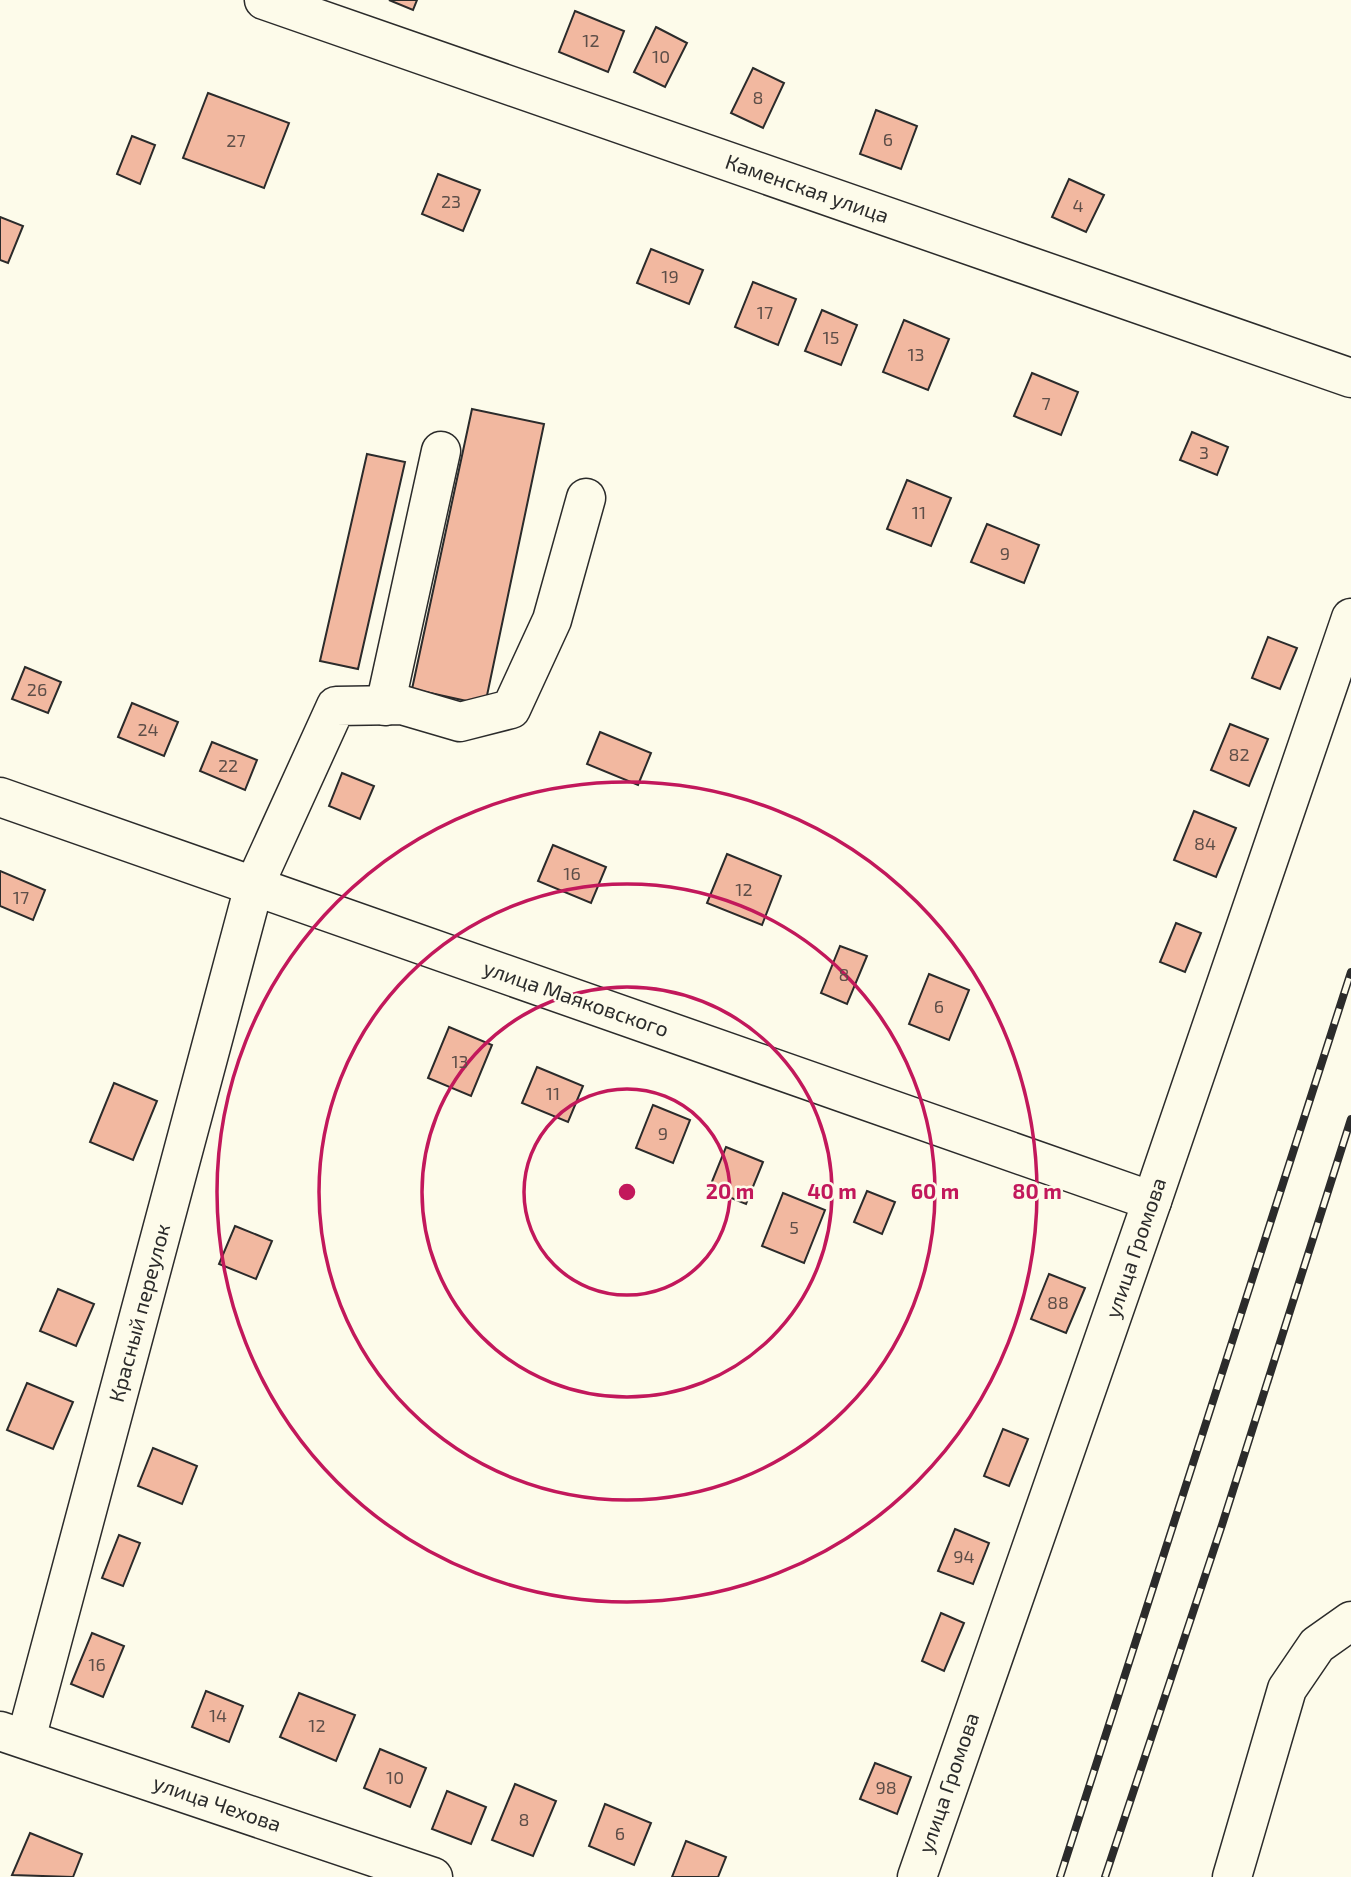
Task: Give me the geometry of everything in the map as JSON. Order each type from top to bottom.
[{"type":"street","name":"Каменская улица","points":[[264,0],[1351,378]]},
{"type":"street","points":[[441,451],[385,705],[402,705],[460,722],[511,709],[551,620],[586,498]]},
{"type":"street","name":"улица Громова","points":[[917,1877],[1351,618]]},
{"type":"street","name":"Красный переулок","points":[[13,1735],[254,886],[336,706],[385,705]]},
{"type":"street","name":"улица Маяковского","points":[[0,797],[1152,1201]]},
{"type":"street","points":[[1232,1877],[1287,1689],[1317,1645],[1351,1621]]},
{"type":"street","name":"улица Чехова","points":[[13,1735],[433,1877]]},
{"type":"building","points":[[389,0],[417,0],[413,10]]},
{"type":"building","points":[[575,11],[624,31],[608,72],[559,52]]},
{"type":"building","points":[[656,27],[687,43],[665,87],[634,72]]},
{"type":"building","points":[[753,68],[784,83],[763,128],[731,113]]},
{"type":"building","points":[[208,93],[289,123],[264,188],[183,158]]},
{"type":"building","points":[[876,110],[917,126],[901,169],[860,154]]},
{"type":"building","points":[[132,136],[155,145],[140,184],[117,174]]},
{"type":"building","points":[[438,174],[480,190],[463,231],[422,214]]},
{"type":"building","points":[[1069,179],[1104,195],[1086,232],[1052,217]]},
{"type":"building","points":[[0,217],[23,226],[8,263],[0,260]]},
{"type":"building","points":[[651,249],[703,270],[689,304],[637,283]]},
{"type":"building","points":[[753,282],[796,299],[778,345],[735,327]]},
{"type":"building","points":[[822,310],[857,325],[841,365],[805,351]]},
{"type":"building","points":[[904,320],[949,339],[928,390],[883,372]]},
{"type":"building","points":[[1032,373],[1078,392],[1061,435],[1014,416]]},
{"type":"building","points":[[472,409],[544,424],[485,705],[412,689]]},
{"type":"building","points":[[1192,432],[1228,447],[1217,475],[1180,460]]},
{"type":"building","points":[[367,454],[405,462],[358,669],[320,661]]},
{"type":"building","points":[[907,480],[951,498],[931,546],[887,529]]},
{"type":"building","points":[[987,524],[1039,545],[1024,583],[971,562]]},
{"type":"building","points":[[1268,637],[1297,648],[1280,689],[1252,678]]},
{"type":"building","points":[[25,667],[61,682],[48,713],[12,699]]},
{"type":"building","points":[[132,703],[178,722],[164,756],[118,737]]},
{"type":"building","points":[[1230,724],[1268,739],[1249,786],[1211,770]]},
{"type":"building","points":[[600,732],[651,753],[638,785],[587,764]]},
{"type":"building","points":[[212,742],[257,760],[245,790],[200,771]]},
{"type":"building","points":[[342,773],[374,786],[360,819],[329,806]]},
{"type":"building","points":[[1194,811],[1236,828],[1216,877],[1174,860]]},
{"type":"building","points":[[553,845],[606,867],[591,903],[538,881]]},
{"type":"building","points":[[727,854],[781,876],[762,925],[707,903]]},
{"type":"building","points":[[0,871],[45,890],[33,920],[0,906]]},
{"type":"building","points":[[1176,923],[1201,933],[1185,972],[1160,962]]},
{"type":"building","points":[[840,946],[867,956],[847,1004],[821,993]]},
{"type":"building","points":[[929,974],[969,990],[949,1040],[909,1024]]},
{"type":"building","points":[[449,1027],[492,1045],[471,1096],[428,1078]]},
{"type":"building","points":[[537,1067],[583,1086],[568,1122],[522,1103]]},
{"type":"building","points":[[114,1083],[157,1101],[133,1160],[90,1142]]},
{"type":"building","points":[[653,1105],[690,1120],[673,1163],[636,1148]]},
{"type":"building","points":[[726,1147],[763,1162],[746,1204],[709,1189]]},
{"type":"building","points":[[867,1191],[895,1202],[882,1234],[854,1222]]},
{"type":"building","points":[[783,1193],[825,1210],[804,1263],[762,1246]]},
{"type":"building","points":[[235,1226],[272,1241],[256,1279],[219,1264]]},
{"type":"building","points":[[1049,1274],[1085,1288],[1066,1333],[1031,1319]]},
{"type":"building","points":[[58,1289],[94,1304],[76,1346],[40,1331]]},
{"type":"building","points":[[27,1383],[73,1402],[53,1449],[7,1430]]},
{"type":"building","points":[[1003,1429],[1028,1439],[1009,1486],[984,1476]]},
{"type":"building","points":[[153,1448],[197,1466],[182,1504],[138,1486]]},
{"type":"building","points":[[955,1529],[989,1543],[973,1584],[938,1571]]},
{"type":"building","points":[[119,1535],[140,1543],[123,1586],[102,1578]]},
{"type":"building","points":[[941,1613],[964,1623],[944,1671],[922,1661]]},
{"type":"building","points":[[92,1633],[124,1646],[103,1697],[71,1684]]},
{"type":"building","points":[[206,1691],[243,1706],[229,1742],[192,1727]]},
{"type":"building","points":[[299,1693],[355,1715],[336,1761],[280,1737]]},
{"type":"building","points":[[380,1749],[426,1768],[410,1807],[364,1788]]},
{"type":"building","points":[[875,1763],[911,1777],[897,1814],[860,1799]]},
{"type":"building","points":[[515,1784],[556,1801],[533,1856],[492,1840]]},
{"type":"building","points":[[447,1791],[486,1807],[471,1844],[432,1829]]},
{"type":"building","points":[[605,1804],[651,1823],[634,1865],[589,1846]]},
{"type":"building","points":[[30,1833],[82,1854],[73,1877],[12,1875]]},
{"type":"building","points":[[686,1841],[726,1857],[718,1877],[672,1877]]},
{"type":"railway","points":[[1060,1877],[1351,972]]},
{"type":"railway","points":[[1105,1877],[1222,1525],[1351,1119]]}]
